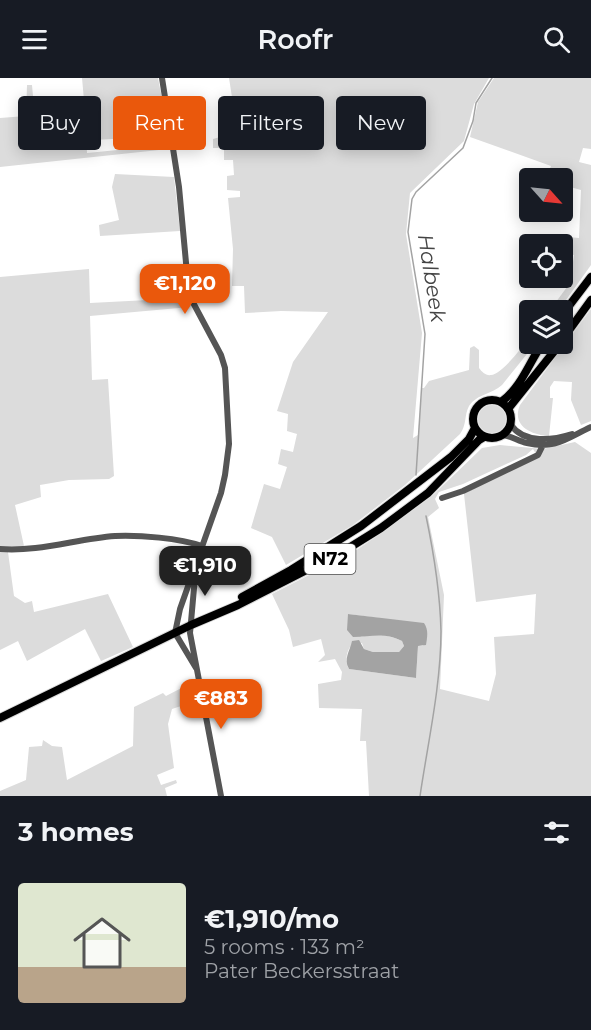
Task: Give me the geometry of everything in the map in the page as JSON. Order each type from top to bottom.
[{"type":"main road","points":[[573,301],[591,277]]},
{"type":"main road","points":[[573,325],[591,300]]},
{"type":"main road","name":"N72","points":[[0,718],[190,625],[238,605],[320,564],[381,528],[428,493],[469,439],[475,428],[473,417],[478,406],[489,400],[501,402],[510,394],[536,354]]},
{"type":"main road","points":[[508,409],[552,354]]},
{"type":"main road","points":[[475,428],[484,437],[497,438],[503,435],[511,425],[512,419],[508,409],[501,402]]},
{"type":"main road","name":"N72","points":[[224,609],[361,526],[484,437]]},
{"type":"street","points":[[162,78],[179,188],[189,294],[220,355],[227,380],[228,460],[220,493],[180,609],[175,633],[196,668]]},
{"type":"street","points":[[511,425],[520,433],[542,440],[553,439],[591,427]]},
{"type":"street","points":[[503,435],[523,442],[543,445],[567,441],[581,431]]},
{"type":"street","points":[[442,498],[463,491],[538,455],[543,445]]},
{"type":"street","points":[[0,549],[39,548],[117,536],[187,541],[202,546]]},
{"type":"street","points":[[195,568],[190,625],[221,796]]},
{"type":"shaded area","points":[[82,78],[158,78],[162,96],[113,96],[113,139],[101,140],[101,96],[84,96]]},
{"type":"shaded area","points":[[229,78],[489,78],[474,104],[464,141],[410,193],[406,234],[422,333],[413,438],[418,435],[422,388],[429,381],[469,370],[470,348],[474,346],[479,350],[479,368],[489,375],[501,370],[519,350],[519,354],[527,354],[502,385],[472,402],[467,409],[464,427],[460,434],[405,485],[353,525],[286,565],[272,537],[251,528],[264,484],[280,489],[287,467],[278,464],[281,449],[293,452],[297,434],[287,431],[288,414],[277,411],[293,362],[328,312],[245,313],[244,286],[232,286],[233,249],[228,198],[240,197],[240,191],[227,190],[227,176],[234,175],[233,160],[224,160],[224,150],[324,150],[324,96],[232,96]]},
{"type":"shaded area","points":[[494,78],[591,78],[591,149],[583,148],[579,162],[591,165],[591,265],[566,300],[557,300],[566,288],[573,288],[573,237],[579,238],[581,190],[573,188],[573,168],[550,168],[551,166],[470,137],[478,102]]},
{"type":"shaded area","points":[[27,85],[32,85],[33,96],[27,96]]},
{"type":"shaded area","points":[[18,117],[18,150],[87,150],[87,153],[159,150],[0,167],[0,118]]},
{"type":"shaded area","points":[[218,138],[218,148],[213,148],[213,139]]},
{"type":"shaded area","points":[[115,174],[174,177],[180,231],[100,236],[99,225],[119,220],[112,187]]},
{"type":"shaded area","points":[[89,269],[90,303],[187,298],[190,307],[90,316],[92,380],[108,379],[114,476],[109,479],[69,480],[40,485],[41,497],[15,505],[24,546],[8,552],[14,596],[25,603],[32,601],[34,612],[108,594],[133,647],[101,661],[85,629],[27,661],[18,641],[0,650],[0,277]]},
{"type":"shaded area","points":[[591,309],[591,421],[581,425],[571,400],[572,382],[554,381],[550,387],[550,398],[553,398],[549,436],[536,434],[525,428],[518,419],[520,405],[558,354],[573,354],[573,333]]},
{"type":"shaded area","points":[[492,405],[502,409],[506,419],[502,429],[492,433],[482,429],[478,419],[482,409]]},
{"type":"shaded area","points":[[575,442],[591,453],[591,796],[369,796],[366,741],[360,741],[362,709],[319,708],[318,684],[341,680],[342,672],[335,659],[318,662],[325,655],[321,639],[293,647],[289,630],[272,594],[352,553],[386,530],[432,496],[482,448],[500,445],[543,449]],"holes":[[[533,449],[536,454],[464,494],[476,602],[536,594],[534,634],[494,637],[496,674],[489,701],[440,689],[444,595],[428,517],[439,508],[435,499],[439,492],[463,484],[526,455]],[[348,614],[379,618],[424,646],[418,646],[416,678],[349,669],[346,658],[350,647],[362,643],[364,649],[373,652],[399,652],[404,646],[402,641],[387,636],[377,634],[361,637]]]},
{"type":"shaded area","points":[[348,614],[424,623],[427,640],[426,645],[418,646],[416,678],[349,669],[347,658],[352,641],[359,640],[364,649],[373,652],[399,652],[404,646],[402,641],[389,637],[353,637],[347,630]]},
{"type":"shaded area","points":[[195,681],[199,700],[172,709],[168,724],[174,768],[157,775],[161,785],[176,780],[177,783],[165,788],[167,796],[0,796],[0,791],[26,780],[29,747],[42,746],[43,740],[52,746],[62,747],[67,780],[133,746],[134,707],[163,693],[166,696]]},
{"type":"waterway","name":"Halbeek","points":[[416,475],[425,334],[408,232],[412,199],[416,192],[463,148],[473,121],[476,103],[492,78]]},
{"type":"waterway","name":"Halbeek","points":[[420,796],[436,693],[441,631],[436,573],[426,516]]}]
